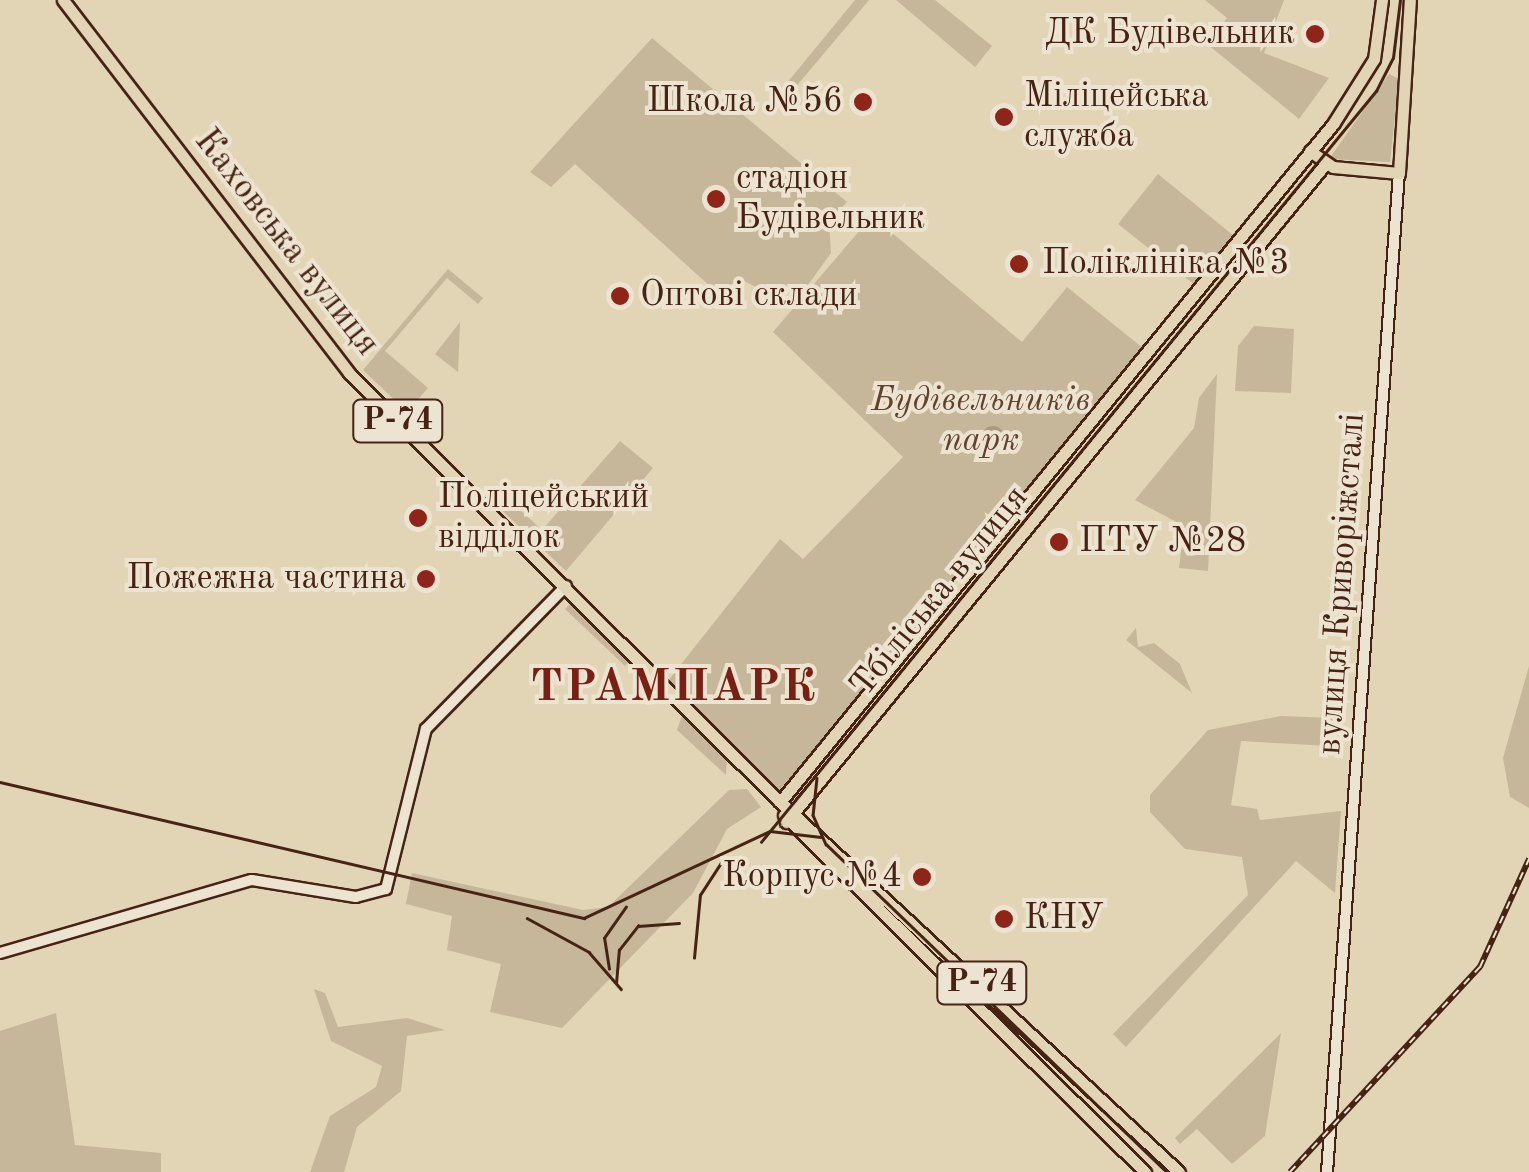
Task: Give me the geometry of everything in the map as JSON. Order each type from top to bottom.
[{"type":"main road","name":"Каховська вулиця","points":[[63,0],[350,373],[780,802]]},
{"type":"main road","points":[[1382,0],[1374,59],[1310,151],[1326,164],[1398,173]]},
{"type":"main road","name":"вулиця Криворіжсталі","points":[[1327,1172],[1410,0]]},
{"type":"main road","name":"Тбіліська вулиця","points":[[780,802],[1310,151]]},
{"type":"main road","name":"Тбіліська вулиця","points":[[786,822],[1326,164]]},
{"type":"main road","points":[[0,953],[252,880],[365,898],[389,885],[426,729],[566,586]]},
{"type":"main road","name":"Р-74","points":[[780,802],[798,809],[1179,1172]]},
{"type":"main road","name":"Р-74","points":[[780,802],[786,822],[1146,1172]]},
{"type":"green space","points":[[855,0],[869,0],[783,102],[777,95]]},
{"type":"green space","points":[[896,0],[935,0],[992,46],[975,67]]},
{"type":"green space","points":[[1205,0],[1284,0],[1264,53],[1329,78],[1299,119],[1207,44],[1227,18]]},
{"type":"green space","name":"стадіон Будівельник","points":[[652,38],[847,202],[829,222],[831,253],[808,285],[770,294],[740,279],[723,298],[575,164],[551,187],[530,172]]},
{"type":"green space","points":[[1389,74],[1399,79],[1390,162],[1329,159]]},
{"type":"green space","points":[[1158,174],[1239,240],[1200,289],[1118,224]]},
{"type":"green space","name":"Будівельників парк","points":[[872,216],[1022,342],[1067,287],[1148,352],[780,802],[667,682],[780,539],[803,559],[903,457],[773,332]]},
{"type":"green space","points":[[448,269],[483,298],[478,304],[447,278],[385,351],[428,388],[407,412],[363,370]]},
{"type":"green space","points":[[460,322],[458,372],[435,354]]},
{"type":"green space","points":[[1254,326],[1294,329],[1291,393],[1235,391],[1238,346]]},
{"type":"green space","points":[[1217,374],[1208,571],[1179,568],[1184,526],[1135,500],[1194,428],[1199,398]]},
{"type":"green space","points":[[620,441],[653,468],[566,571],[490,499],[498,490],[542,530]]},
{"type":"green space","points":[[572,602],[633,658],[625,666],[565,609]]},
{"type":"green space","points":[[1136,628],[1138,647],[1154,643],[1180,664],[1192,693],[1126,640]]},
{"type":"green space","points":[[1529,666],[1529,808],[1510,797],[1503,758]]},
{"type":"green space","points":[[682,716],[727,759],[726,775],[677,730]]},
{"type":"green space","points":[[1281,716],[1333,718],[1330,746],[1241,741],[1231,805],[1257,809],[1260,820],[1341,811],[1335,893],[1296,861],[1126,1047],[1113,1034],[1248,895],[1242,857],[1185,849],[1150,812],[1150,795],[1208,730]]},
{"type":"green space","points":[[747,789],[761,807],[727,829],[693,893],[562,1028],[490,1012],[501,964],[447,950],[452,916],[406,904],[412,873],[583,910],[608,907],[729,790]]},
{"type":"green space","points":[[314,989],[325,993],[338,1027],[407,1018],[445,1030],[407,1036],[401,1091],[357,1127],[344,1172],[310,1172],[330,1116],[376,1087],[382,1066],[331,1041]]},
{"type":"green space","points":[[56,1013],[75,1145],[161,1153],[161,1172],[0,1172],[0,1031]]},
{"type":"green space","points":[[1281,1033],[1265,1136],[1232,1164],[1197,1129],[1180,1144],[1175,1138]]},
{"type":"shaded area","points":[[993,426],[1001,429],[1001,445],[993,448],[985,445],[982,437],[985,429]]},
{"type":"tram line","points":[[761,842],[1376,91],[1393,58],[1400,0]]},
{"type":"tram line","points":[[817,778],[813,815],[826,844],[1167,1172]]},
{"type":"tram line","points":[[0,782],[584,918],[770,831],[821,837]]},
{"type":"tram line","points":[[694,958],[700,895],[721,863]]},
{"type":"tram line","points":[[609,969],[604,938],[626,907]]},
{"type":"tram line","points":[[527,918],[589,952],[621,989]]},
{"type":"tram line","points":[[616,983],[619,950],[638,926],[679,923]]},
{"type":"railway","points":[[1290,1172],[1480,967],[1529,859]]},
{"type":"place","name":"ДК Будівельник","points":[[1315,34]]},
{"type":"place","name":"Школа №56","points":[[863,102]]},
{"type":"place","name":"Міліцейська служба","points":[[1004,117]]},
{"type":"place","name":"стадіон Будівельник","points":[[716,199]]},
{"type":"place","name":"Поліклініка №3","points":[[1019,264]]},
{"type":"place","name":"Оптові склади","points":[[620,296]]},
{"type":"place","name":"Поліцейський відділок","points":[[418,518]]},
{"type":"place","name":"ПТУ №28","points":[[1059,542]]},
{"type":"place","name":"Пожежна частина","points":[[426,579]]},
{"type":"place","name":"Корпус №4","points":[[922,877]]},
{"type":"place","name":"КНУ","points":[[1004,919]]},
{"type":"district","name":"ТРАМПАРК","points":[[674,689]]}]
